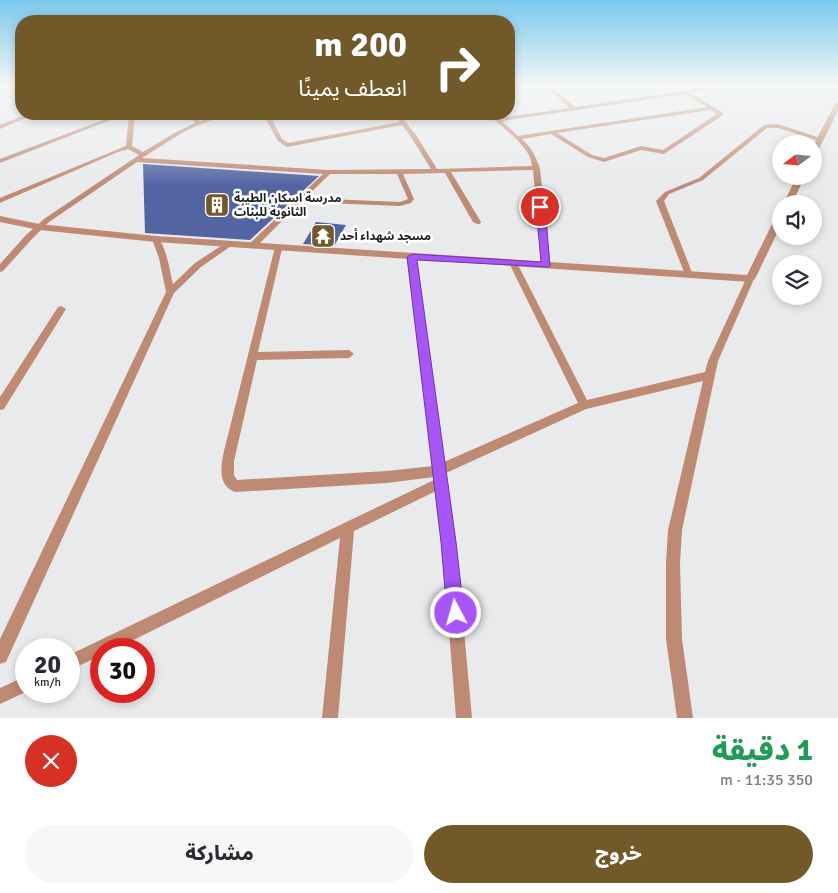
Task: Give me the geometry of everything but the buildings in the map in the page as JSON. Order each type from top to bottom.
[{"type":"street","points":[[517,138],[642,119]]},
{"type":"street","points":[[551,132],[590,156],[604,160],[641,148],[662,152],[715,119]]},
{"type":"street","points":[[822,135],[831,119]]},
{"type":"street","points":[[0,127],[17,120]]},
{"type":"street","points":[[0,160],[106,120]]},
{"type":"street","points":[[131,120],[129,147],[139,158],[328,172],[537,168]]},
{"type":"street","points":[[0,269],[39,227],[139,158],[198,122],[205,120]]},
{"type":"street","points":[[269,120],[280,140],[287,145],[404,123]]},
{"type":"street","points":[[401,120],[435,171]]},
{"type":"street","points":[[497,120],[533,154],[537,168],[546,265]]},
{"type":"street","points":[[689,275],[660,201],[664,195],[702,179],[766,126],[778,126],[807,135]]},
{"type":"street","points":[[0,201],[88,162],[129,147]]},
{"type":"street","points":[[447,171],[476,222]]},
{"type":"street","points":[[252,246],[328,172]]},
{"type":"street","points":[[299,200],[407,203],[411,199],[399,172]]},
{"type":"street","points":[[0,219],[39,227],[278,249],[750,279]]},
{"type":"street","points":[[685,718],[674,639],[673,542],[717,350],[772,234]]},
{"type":"street","points":[[156,239],[163,258],[170,292]]},
{"type":"street","points":[[0,656],[170,292],[198,265],[230,244]]},
{"type":"street","points":[[278,249],[227,471],[230,483],[235,486],[388,477],[439,477]]},
{"type":"street","points":[[412,257],[451,562],[464,718]]},
{"type":"street","points":[[513,263],[584,405]]},
{"type":"street","points":[[0,406],[61,309]]},
{"type":"street","points":[[253,356],[349,354]]},
{"type":"street","points":[[80,658],[348,528],[439,477],[584,405],[710,374]]},
{"type":"street","points":[[330,718],[348,528]]},
{"type":"street","points":[[0,696],[15,689]]},
{"type":"place","name":"مدرسة اسكان الطيبة الثانوية للبنات","points":[[217,205]]},
{"type":"place","name":"مسجد شهداء أحد","points":[[323,236]]},
{"type":"route","points":[[456,613],[449,542],[438,471],[412,257],[546,265],[540,207]]}]
